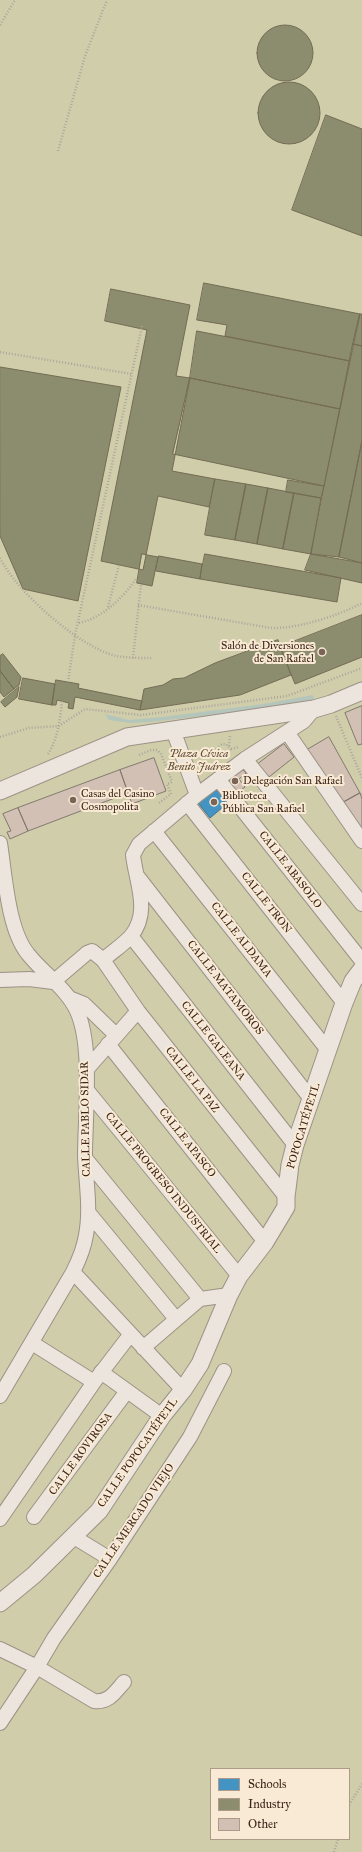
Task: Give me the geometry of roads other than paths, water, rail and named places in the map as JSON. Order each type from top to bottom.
[{"type":"street","points":[[0,791],[127,737],[314,709],[362,692]]},
{"type":"street","points":[[0,980],[29,979],[54,982],[87,953],[92,951],[103,960],[131,936],[139,923],[142,912],[138,877],[133,855],[139,844],[218,779],[245,759],[304,721],[314,709]]},
{"type":"street","name":"CALLE TRON","points":[[173,730],[192,799],[344,1003]]},
{"type":"street","points":[[287,732],[362,841]]},
{"type":"street","points":[[245,759],[362,904]]},
{"type":"street","name":"CALLE ABASOLO","points":[[218,779],[362,961]]},
{"type":"street","name":"CALLE ALDAMA","points":[[154,831],[327,1049]]},
{"type":"street","name":"CALLE PABLO SIDAR","points":[[0,843],[17,936],[27,953],[69,998],[82,1024],[86,1070],[86,1158],[88,1212],[87,1234],[82,1252],[73,1272],[0,1396]]},
{"type":"street","name":"CALLE MATAMOROS","points":[[138,877],[311,1099]]},
{"type":"street","name":"CALLE GALEANA","points":[[131,936],[295,1145]]},
{"type":"street","name":"CALLE LA PAZ","points":[[103,960],[138,1011],[286,1197]]},
{"type":"street","name":"POPOCATÉPETL","points":[[239,1276],[265,1242],[286,1207],[286,1197],[295,1145],[344,1003],[353,981],[362,970]]},
{"type":"street","name":"CALLE APASCO","points":[[69,998],[84,1004],[265,1242]]},
{"type":"street","points":[[86,1070],[138,1011]]},
{"type":"street","name":"CALLE PROGRESO INDUSTRIAL","points":[[86,1089],[239,1276]]},
{"type":"street","points":[[86,1158],[200,1299]]},
{"type":"street","points":[[88,1212],[176,1319]]},
{"type":"street","points":[[73,1272],[130,1335],[183,1390]]},
{"type":"street","name":"CALLE POPOCATÉPETL","points":[[0,1603],[34,1575],[99,1511],[162,1416],[183,1390],[200,1364],[228,1294],[239,1276]]},
{"type":"street","points":[[143,1348],[200,1299],[228,1294]]},
{"type":"street","points":[[0,1519],[97,1377],[130,1335]]},
{"type":"street","points":[[32,1343],[127,1391],[162,1416]]},
{"type":"street","name":"CALLE MERCADO VIEJO","points":[[0,1723],[37,1667],[54,1638],[110,1559],[190,1437],[224,1371]]},
{"type":"street","name":"CALLE ROVIROSA","points":[[34,1517],[127,1391]]},
{"type":"street","points":[[74,1536],[110,1559]]},
{"type":"street","points":[[0,1649],[37,1667],[94,1701],[102,1702],[108,1699],[124,1682]]},
{"type":"place","name":"Salón de Diversiones de San Rafael","points":[[322,652]]},
{"type":"place","name":"Delegación San Rafael","points":[[235,781]]},
{"type":"place","name":"Casas del Casino Cosmopolita","points":[[73,800]]},
{"type":"place","name":"Biblioteca Pública San Rafael","points":[[214,802]]},
{"type":"park label","name":"Plaza Cívica Benito Juárez","points":[[199,760]]}]
